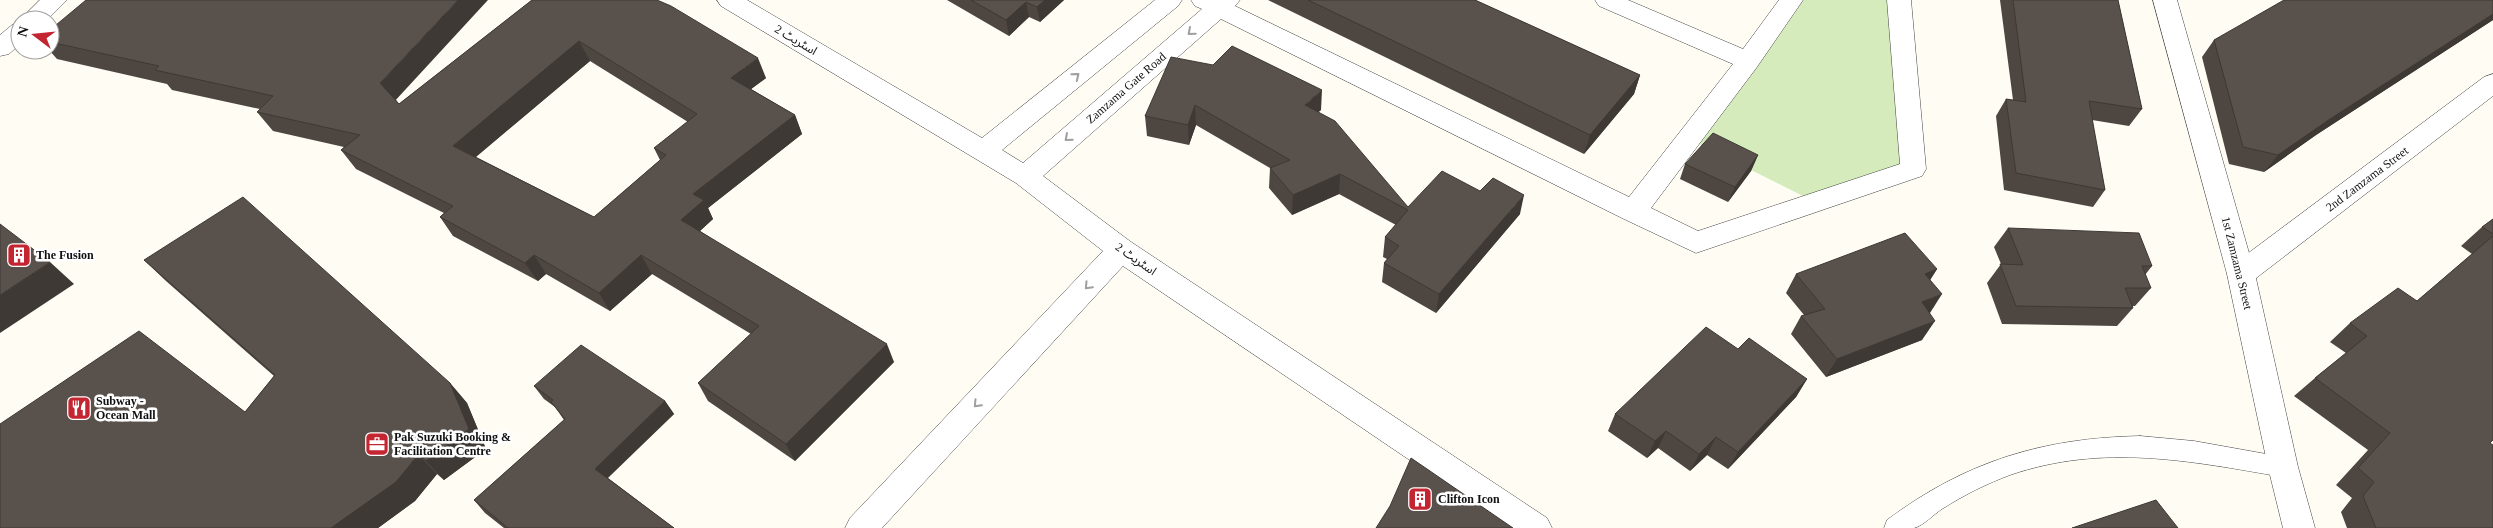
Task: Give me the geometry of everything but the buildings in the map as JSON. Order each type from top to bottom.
[{"type":"street","points":[[44,10],[55,0]]},
{"type":"street","name":"اسٹریٹ 2","points":[[729,0],[1025,176],[1121,250],[1536,528]]},
{"type":"street","points":[[984,151],[1170,0]]},
{"type":"street","points":[[1607,0],[1748,61]]},
{"type":"street","points":[[1633,212],[1748,61],[1791,0]]},
{"type":"street","points":[[1217,3],[1696,242],[1913,169],[1899,0]]},
{"type":"street","name":"1st Zamzama Street","points":[[2165,0],[2241,274],[2283,467],[2299,528]]},
{"type":"street","name":"Zamzama Gate Road","points":[[1025,176],[1217,3]]},
{"type":"street","points":[[0,48],[10,40]]},
{"type":"street","name":"2nd Zamzama Street","points":[[2241,274],[2493,83]]},
{"type":"street","points":[[861,528],[1121,250]]},
{"type":"lane","points":[[1896,528],[1922,506],[1967,480],[2019,462],[2069,451],[2140,446],[2283,467]]},
{"type":"green space","points":[[1791,0],[1899,0],[1913,169],[1815,202],[1689,139]]},
{"type":"place","name":"The Fusion","points":[[19,255]]},
{"type":"place","name":"Subway - Ocean Mall","points":[[79,408]]},
{"type":"place","name":"Pak Suzuki Booking & Facilitation Centre","points":[[377,444]]},
{"type":"place","name":"Clifton Icon","points":[[1420,499]]}]
